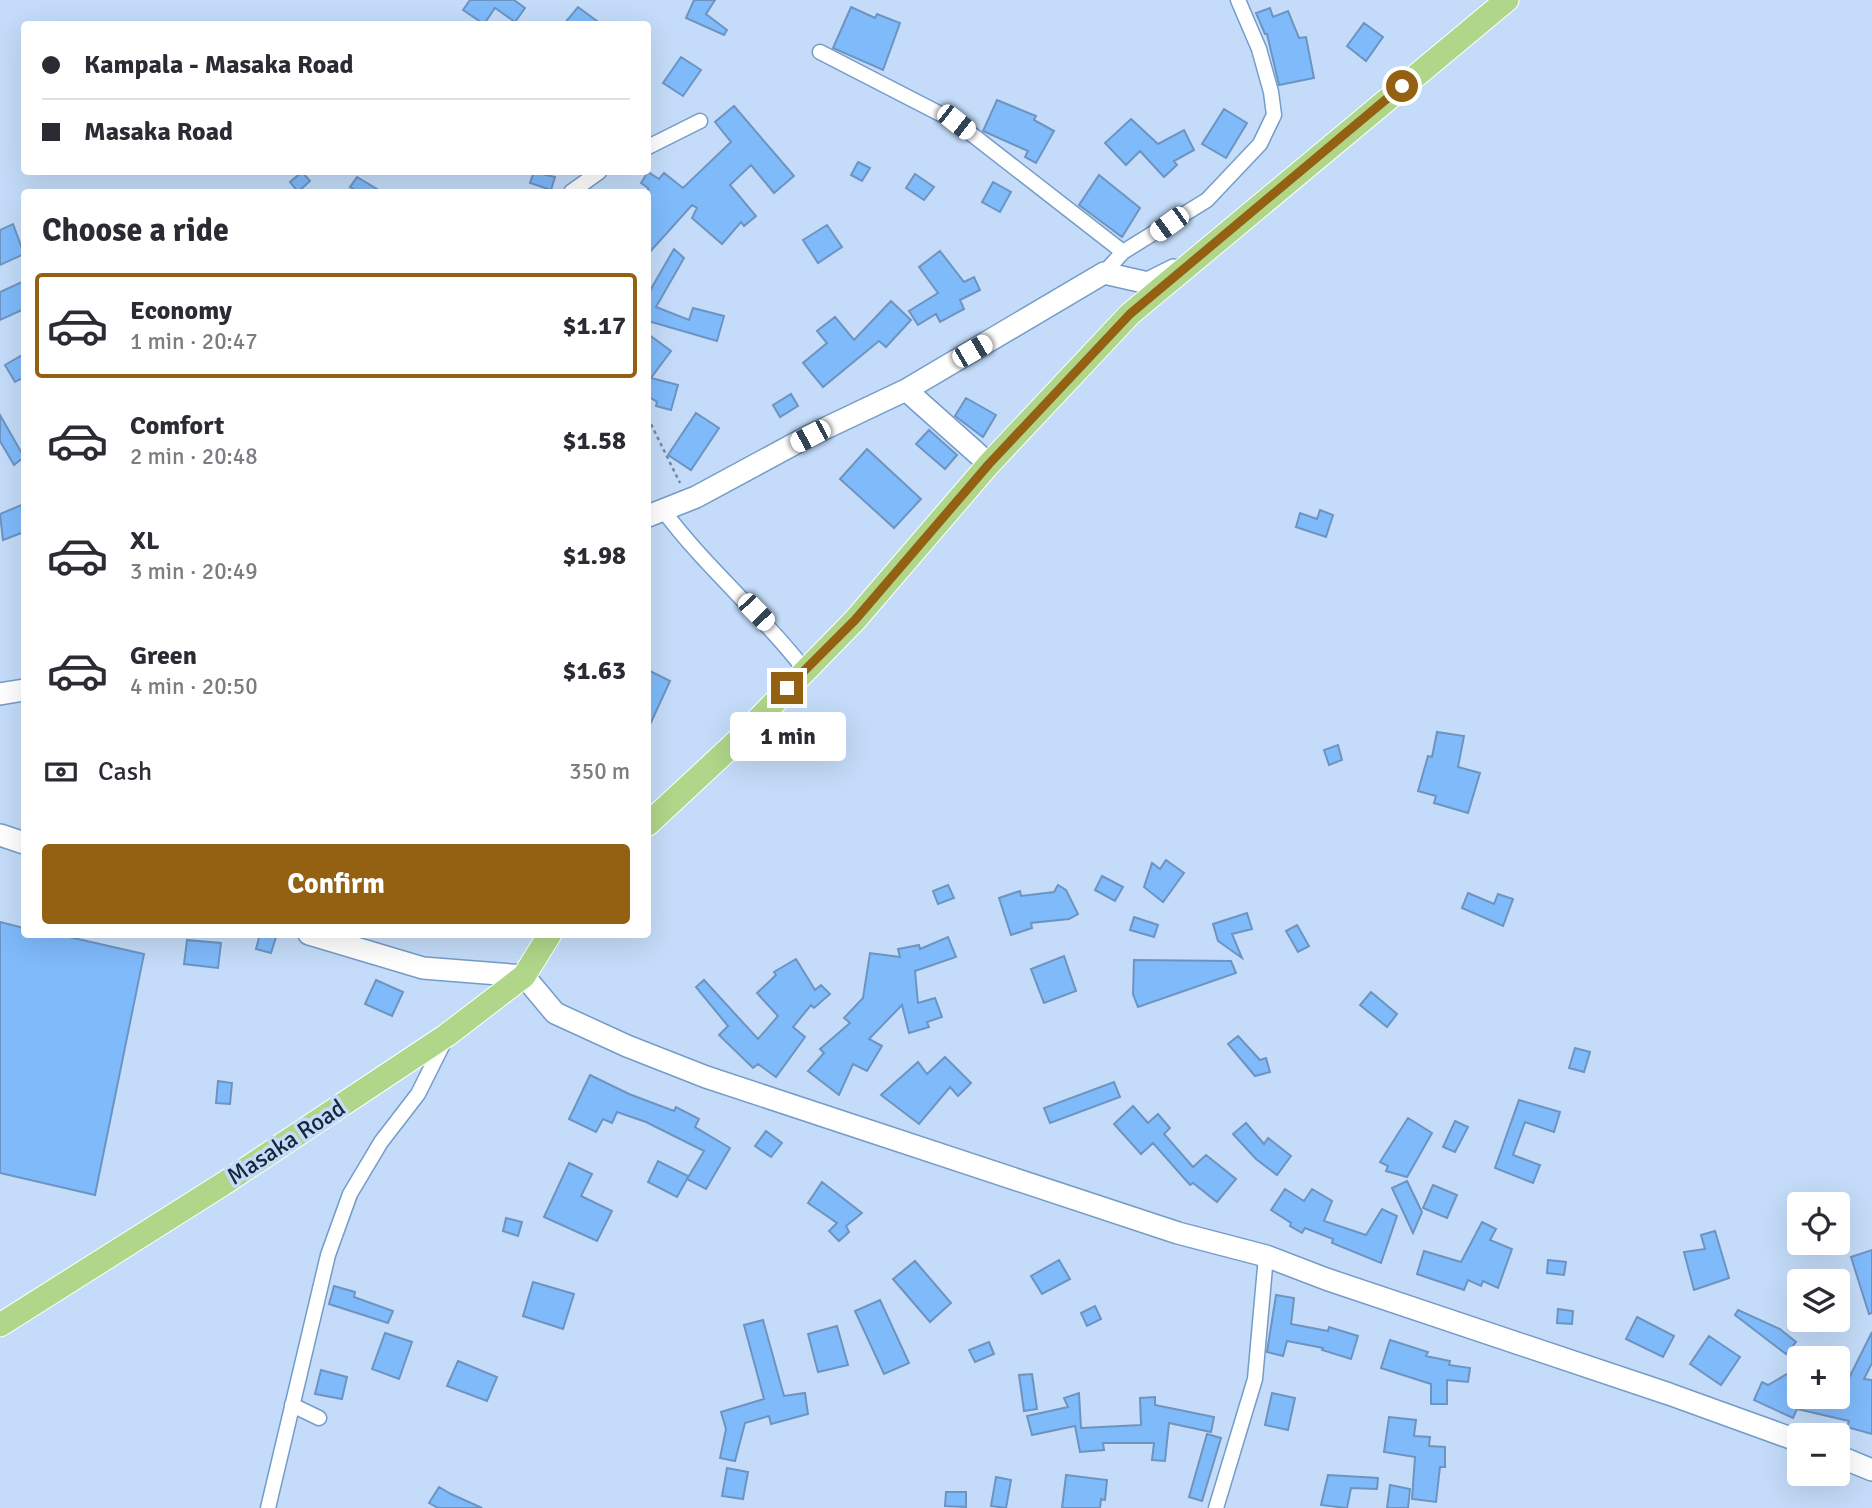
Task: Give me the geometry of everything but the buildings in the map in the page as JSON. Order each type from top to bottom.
[{"type":"main road","points":[[651,821],[734,744],[804,669],[855,620],[989,464],[1130,314],[1507,0]]},
{"type":"main road","points":[[655,513],[696,497],[810,436],[906,390],[1104,273],[1148,284],[1194,258]]},
{"type":"main road","points":[[906,390],[989,464]]},
{"type":"main road","points":[[0,694],[21,690]]},
{"type":"main road","points":[[0,835],[21,842]]},
{"type":"main road","points":[[322,938],[423,968],[524,976],[555,1013],[626,1046],[706,1077],[1178,1233],[1266,1256],[1787,1437]]},
{"type":"main road","name":"Masaka Road","points":[[0,1325],[223,1184],[447,1035],[524,976],[548,938]]},
{"type":"main road","points":[[1850,1461],[1872,1470]]},
{"type":"street","points":[[1104,273],[1124,252],[1207,200],[1260,144],[1274,115],[1271,92],[1262,59],[1238,0]]},
{"type":"street","points":[[820,52],[956,122],[1124,252]]},
{"type":"street","points":[[651,146],[700,121]]},
{"type":"street","points":[[575,189],[595,175]]},
{"type":"street","points":[[655,513],[684,538],[775,631],[804,669]]},
{"type":"street","points":[[268,1508],[328,1255],[350,1194],[381,1142],[418,1094],[447,1035]]},
{"type":"street","points":[[1216,1508],[1255,1379],[1266,1256]]},
{"type":"street","points":[[292,1405],[319,1418]]},
{"type":"path","points":[[651,425],[676,479],[696,497]]},
{"type":"route","points":[[787,688],[855,620],[989,464],[1130,314],[1402,86]]}]
